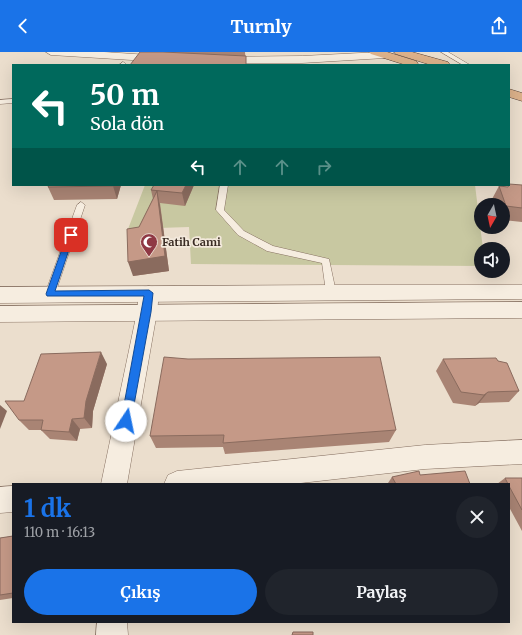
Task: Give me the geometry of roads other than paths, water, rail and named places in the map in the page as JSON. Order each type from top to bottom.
[{"type":"highway","points":[[400,52],[441,64]]},
{"type":"highway","points":[[380,54],[415,64]]},
{"type":"highway","points":[[510,83],[522,84]]},
{"type":"highway","points":[[510,83],[522,88]]},
{"type":"highway","points":[[510,93],[522,97]]},
{"type":"street","points":[[51,52],[172,59]]},
{"type":"street","points":[[211,59],[380,54]]},
{"type":"street","points":[[0,314],[331,292],[522,292]]},
{"type":"street","points":[[0,295],[50,294],[148,303],[522,310]]},
{"type":"street","points":[[114,483],[148,303]]},
{"type":"street","points":[[186,483],[425,457],[522,452]]},
{"type":"street","points":[[0,500],[12,499]]},
{"type":"street","points":[[112,623],[112,635]]},
{"type":"lane","points":[[444,52],[465,64]]},
{"type":"lane","points":[[0,102],[12,101]]},
{"type":"lane","points":[[224,186],[220,210],[241,233],[270,249],[326,261],[331,292]]},
{"type":"lane","points":[[50,294],[81,205]]},
{"type":"place","name":"Fatih Cami","points":[[149,257]]}]
